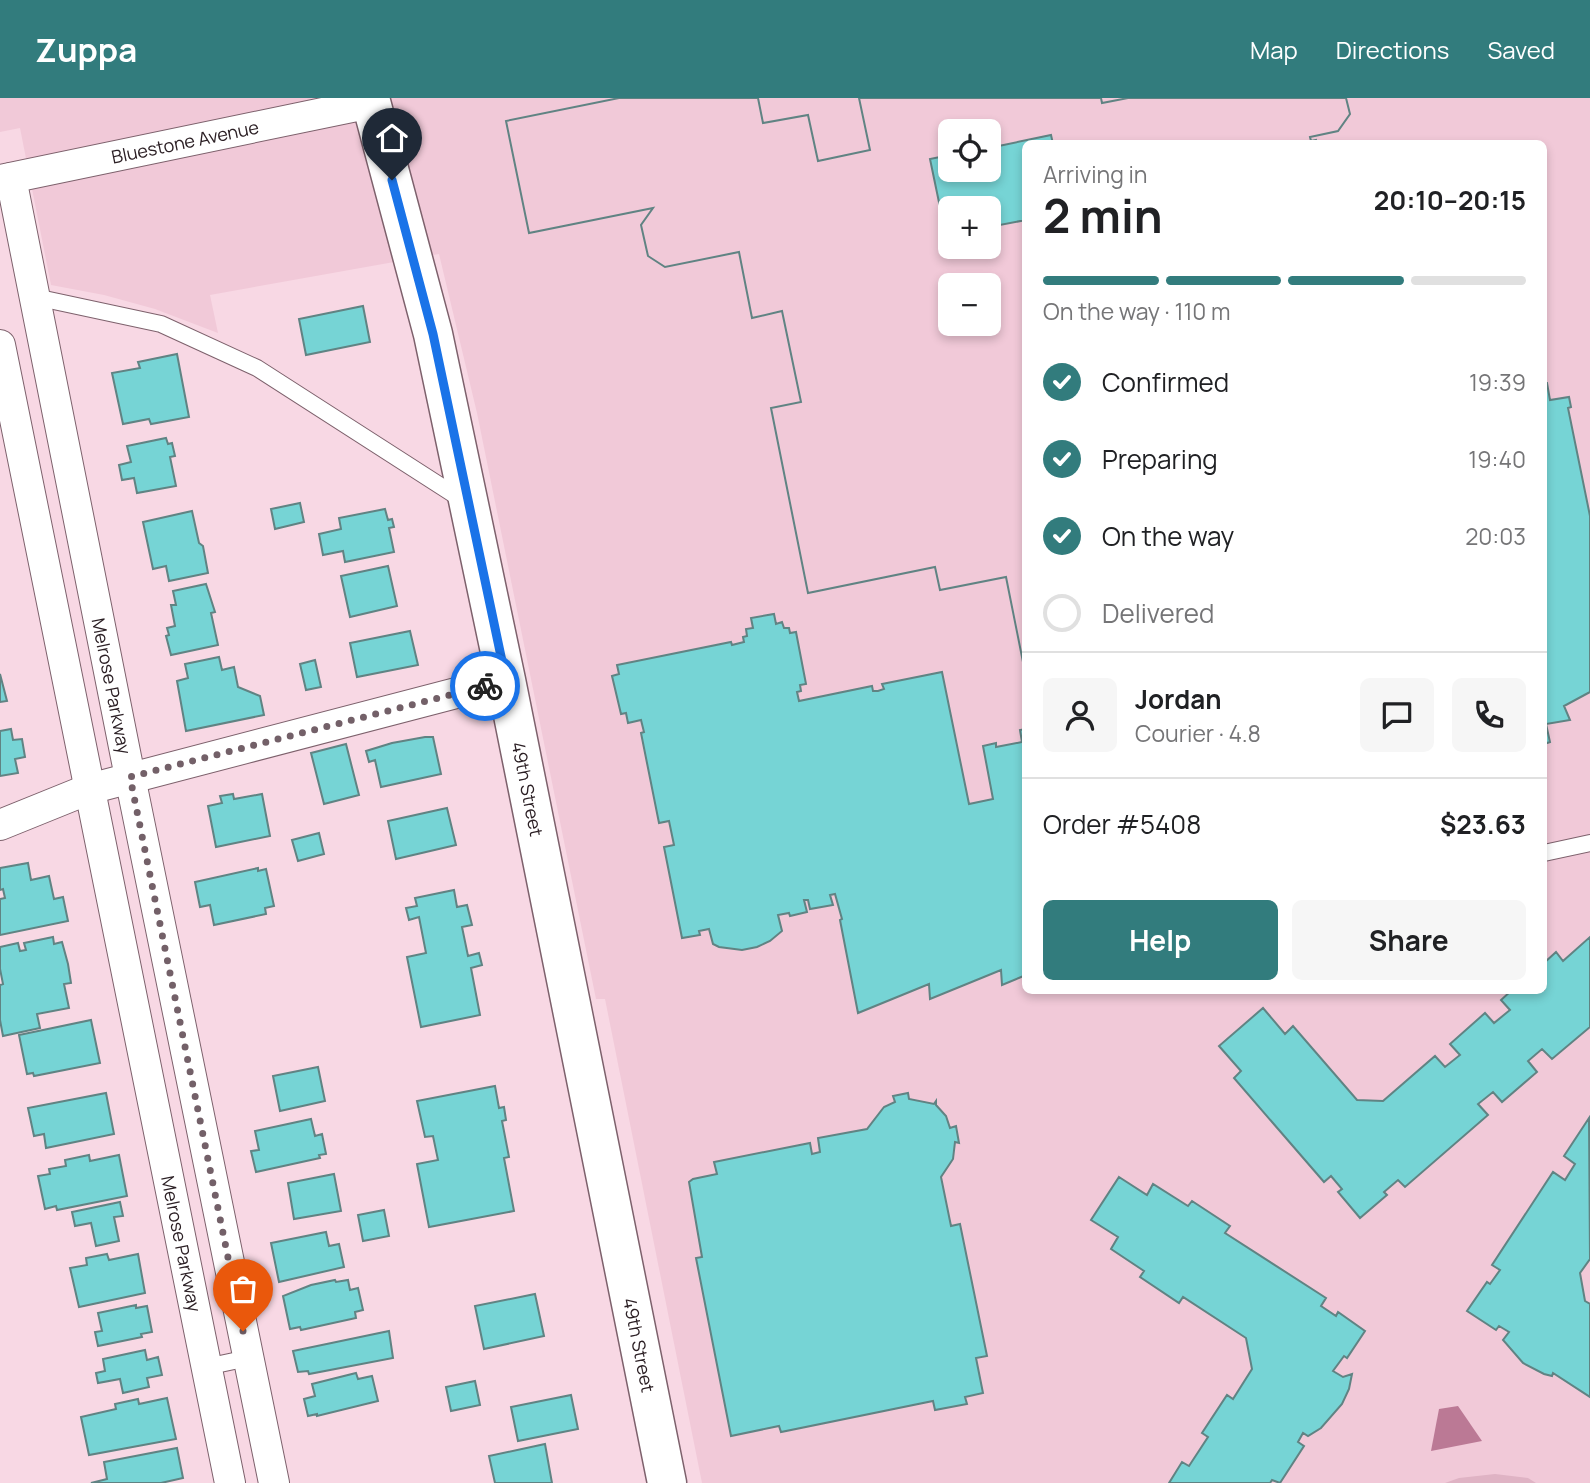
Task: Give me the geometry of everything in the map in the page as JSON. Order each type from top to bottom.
[{"type":"street","name":"Bluestone Avenue","points":[[5,179],[370,100]]},
{"type":"street","name":"49th Street","points":[[370,100],[433,334],[506,680],[667,1483]]},
{"type":"street","name":"Melrose Parkway","points":[[5,179],[35,297],[274,1483]]},
{"type":"street","name":"Melrose Parkway","points":[[0,345],[230,1483]]},
{"type":"street","points":[[0,825],[89,789],[130,777],[506,680]]},
{"type":"lane","points":[[35,297],[161,324],[257,368],[469,504]]},
{"type":"lane","points":[[1547,852],[1590,843]]},
{"type":"lane","points":[[206,1367],[248,1358]]},
{"type":"shaded area","points":[[0,98],[1590,98],[1590,1483],[702,1483],[605,999],[596,999],[477,413],[439,254],[210,295],[218,333],[155,309],[104,295],[51,285],[20,128],[0,132]]},
{"type":"shaded area","points":[[1458,1406],[1482,1441],[1431,1451],[1439,1409]]},
{"type":"shaded area","points":[[1495,1474],[1528,1478],[1536,1483],[1445,1483],[1459,1478]]},
{"type":"building","points":[[619,98],[758,98],[763,123],[808,115],[818,161],[870,150],[859,98],[1101,98],[1102,103],[1128,98],[1346,98],[1350,114],[1338,131],[1310,137],[1311,140],[1052,140],[1051,135],[1001,145],[1001,119],[938,119],[938,157],[930,159],[938,198],[938,259],[1001,259],[1001,225],[1022,221],[1022,657],[1006,577],[940,590],[935,567],[808,593],[771,408],[801,402],[782,311],[752,318],[739,252],[665,267],[648,256],[641,225],[653,208],[529,233],[506,121]]},
{"type":"building","points":[[619,98],[758,98],[763,123],[808,115],[818,161],[870,150],[859,98],[1101,98],[1102,103],[1128,98],[1346,98],[1350,114],[1338,131],[1310,137],[1311,140],[1022,140],[1022,657],[1006,577],[940,590],[935,567],[808,593],[771,408],[801,402],[782,311],[752,318],[739,252],[665,267],[648,256],[641,225],[653,208],[529,233],[506,121]]},
{"type":"building","points":[[363,306],[370,342],[306,355],[299,319]]},
{"type":"building","points":[[177,354],[189,417],[151,424],[149,419],[123,424],[112,373],[140,368],[138,362]]},
{"type":"building","points":[[1547,383],[1550,400],[1569,397],[1571,407],[1568,408],[1590,516],[1590,692],[1564,706],[1570,720],[1547,724]]},
{"type":"building","points":[[166,438],[168,444],[172,443],[175,456],[170,457],[176,486],[137,493],[134,478],[122,480],[119,465],[131,462],[127,446]]},
{"type":"building","points":[[300,503],[304,522],[275,529],[271,509]]},
{"type":"building","points":[[385,509],[388,520],[392,519],[394,527],[389,528],[394,552],[345,562],[343,551],[323,555],[319,534],[341,529],[339,518]]},
{"type":"building","points":[[192,511],[208,573],[169,581],[166,566],[153,569],[143,522]]},
{"type":"building","points":[[388,566],[397,606],[350,617],[341,576]]},
{"type":"building","points":[[206,584],[215,612],[211,613],[218,645],[171,655],[166,636],[169,635],[167,628],[175,626],[171,605],[176,605],[173,591]]},
{"type":"building","points":[[774,614],[776,624],[782,622],[784,628],[789,628],[790,633],[796,632],[806,684],[800,685],[801,691],[797,692],[799,701],[872,686],[873,691],[878,691],[884,689],[882,684],[942,672],[969,804],[993,799],[983,746],[996,743],[996,747],[1022,742],[1022,977],[1002,985],[1001,970],[930,999],[929,984],[858,1013],[840,920],[842,919],[835,894],[830,895],[833,905],[810,909],[808,900],[804,900],[807,912],[790,916],[789,913],[778,915],[782,931],[757,947],[742,950],[719,947],[713,944],[709,929],[699,931],[700,935],[682,938],[664,847],[674,845],[669,821],[659,823],[641,733],[644,732],[641,720],[628,723],[626,713],[621,714],[612,676],[619,674],[617,665],[731,642],[732,645],[744,642],[746,629],[753,628],[751,618]]},
{"type":"building","points":[[410,631],[418,665],[357,677],[350,643]]},
{"type":"building","points":[[219,657],[222,670],[234,667],[238,687],[260,696],[264,715],[186,731],[177,681],[188,678],[185,664]]},
{"type":"building","points":[[315,660],[321,687],[306,690],[300,664]]},
{"type":"building","points":[[0,674],[7,701],[0,702]]},
{"type":"building","points":[[11,729],[13,740],[22,739],[25,757],[15,759],[18,773],[0,776],[0,731]]},
{"type":"building","points":[[433,737],[441,774],[381,787],[375,760],[369,762],[366,751]]},
{"type":"building","points":[[346,744],[359,795],[324,804],[311,753]]},
{"type":"building","points":[[233,794],[234,799],[262,794],[270,836],[216,847],[208,806],[222,803],[220,796]]},
{"type":"building","points":[[447,808],[456,845],[396,859],[388,821]]},
{"type":"building","points":[[319,833],[324,854],[298,861],[292,840]]},
{"type":"building","points":[[28,863],[31,880],[49,876],[54,899],[63,897],[68,921],[0,935],[0,899],[5,898],[3,889],[0,890],[0,868]]},
{"type":"building","points":[[258,868],[258,871],[266,869],[274,906],[265,908],[266,914],[214,925],[210,905],[200,907],[195,882]]},
{"type":"building","points":[[454,890],[457,907],[467,905],[472,925],[462,927],[468,956],[479,953],[482,965],[471,968],[480,1015],[421,1027],[407,957],[426,953],[419,917],[409,920],[406,908],[417,906],[415,898]]},
{"type":"building","points":[[53,937],[54,944],[62,942],[68,964],[71,983],[64,984],[69,1008],[37,1014],[40,1028],[3,1036],[0,1020],[0,985],[3,984],[0,947],[18,943],[20,951],[26,950],[24,943]]},
{"type":"building","points":[[1590,937],[1590,1027],[1552,1059],[1542,1049],[1528,1061],[1537,1072],[1502,1102],[1493,1092],[1478,1104],[1488,1115],[1405,1187],[1398,1180],[1384,1192],[1387,1195],[1360,1218],[1338,1192],[1342,1189],[1331,1176],[1324,1182],[1234,1078],[1241,1071],[1219,1046],[1263,1008],[1285,1034],[1293,1026],[1357,1100],[1383,1101],[1435,1056],[1445,1067],[1460,1055],[1450,1044],[1485,1013],[1494,1023],[1510,1010],[1501,1000],[1508,994],[1547,994],[1547,960],[1556,952],[1563,961]]},
{"type":"building","points":[[91,1020],[100,1063],[34,1076],[33,1073],[27,1074],[19,1035]]},
{"type":"building","points":[[318,1067],[325,1101],[280,1111],[273,1076]]},
{"type":"building","points":[[495,1086],[499,1108],[504,1107],[506,1120],[502,1121],[509,1157],[504,1158],[514,1211],[429,1227],[417,1164],[438,1160],[433,1136],[425,1137],[417,1101]]},
{"type":"building","points":[[106,1093],[114,1134],[46,1148],[44,1134],[34,1136],[28,1108]]},
{"type":"building","points":[[908,1093],[909,1099],[934,1104],[936,1101],[950,1128],[956,1126],[959,1143],[955,1142],[953,1159],[941,1177],[951,1226],[960,1224],[987,1356],[976,1358],[983,1393],[965,1397],[967,1404],[935,1410],[933,1401],[781,1432],[779,1426],[731,1436],[696,1258],[702,1257],[689,1182],[717,1174],[714,1162],[810,1143],[812,1154],[820,1152],[818,1138],[867,1129],[884,1107],[895,1102],[893,1096]]},
{"type":"building","points":[[1589,1118],[1590,1259],[1580,1273],[1585,1301],[1590,1304],[1590,1397],[1553,1373],[1552,1376],[1544,1374],[1523,1363],[1503,1340],[1509,1332],[1499,1326],[1496,1330],[1467,1311],[1487,1282],[1490,1284],[1500,1270],[1492,1265],[1553,1172],[1565,1180],[1575,1164],[1564,1156]]},
{"type":"building","points":[[311,1119],[315,1136],[322,1134],[326,1154],[319,1155],[320,1158],[256,1172],[251,1151],[259,1150],[255,1131]]},
{"type":"building","points":[[89,1155],[90,1161],[119,1155],[127,1196],[57,1210],[56,1206],[45,1209],[38,1176],[50,1174],[49,1169],[66,1166],[65,1160]]},
{"type":"building","points":[[334,1174],[341,1211],[294,1219],[288,1183]]},
{"type":"building","points":[[1119,1177],[1147,1195],[1153,1184],[1188,1206],[1192,1201],[1230,1226],[1225,1233],[1326,1298],[1321,1306],[1336,1316],[1338,1312],[1365,1331],[1347,1358],[1344,1356],[1333,1371],[1343,1377],[1352,1374],[1342,1404],[1321,1428],[1308,1436],[1303,1433],[1298,1442],[1304,1446],[1280,1483],[1272,1480],[1270,1483],[1169,1483],[1182,1462],[1189,1466],[1208,1437],[1202,1433],[1227,1395],[1233,1399],[1252,1369],[1246,1338],[1183,1297],[1179,1303],[1140,1277],[1144,1271],[1111,1249],[1118,1237],[1091,1220]]},
{"type":"building","points":[[120,1202],[123,1216],[114,1217],[119,1241],[96,1246],[91,1223],[75,1226],[72,1212]]},
{"type":"building","points":[[384,1210],[389,1236],[363,1241],[358,1215]]},
{"type":"building","points":[[326,1232],[329,1246],[339,1244],[344,1267],[279,1282],[271,1243]]},
{"type":"building","points":[[107,1254],[109,1260],[138,1254],[145,1293],[79,1307],[70,1268],[87,1265],[86,1258]]},
{"type":"building","points":[[348,1280],[350,1290],[358,1288],[363,1310],[355,1312],[356,1318],[301,1330],[300,1327],[290,1329],[283,1296],[311,1285]]},
{"type":"building","points":[[535,1294],[544,1336],[484,1349],[475,1306]]},
{"type":"building","points":[[136,1305],[136,1308],[147,1306],[152,1332],[141,1334],[142,1337],[98,1346],[95,1332],[102,1331],[98,1313]]},
{"type":"building","points":[[389,1331],[393,1358],[309,1374],[308,1371],[298,1372],[293,1351]]},
{"type":"building","points":[[145,1350],[147,1360],[158,1357],[162,1375],[147,1378],[149,1387],[123,1393],[120,1379],[98,1383],[96,1373],[105,1371],[103,1359]]},
{"type":"building","points":[[356,1373],[358,1379],[372,1376],[378,1401],[308,1416],[304,1399],[315,1396],[312,1384]]},
{"type":"building","points":[[475,1381],[480,1405],[451,1411],[446,1387]]},
{"type":"building","points":[[571,1395],[578,1429],[518,1441],[511,1407]]},
{"type":"building","points":[[167,1398],[176,1439],[89,1455],[81,1417],[116,1409],[115,1404],[138,1399],[139,1404]]},
{"type":"building","points":[[545,1444],[552,1483],[495,1483],[489,1456]]},
{"type":"building","points":[[177,1448],[183,1478],[161,1483],[91,1483],[107,1479],[104,1462]]},
{"type":"way so far","points":[[243,1331],[130,777],[485,686]]},
{"type":"route","points":[[392,180],[433,334],[506,680],[485,686]]}]
